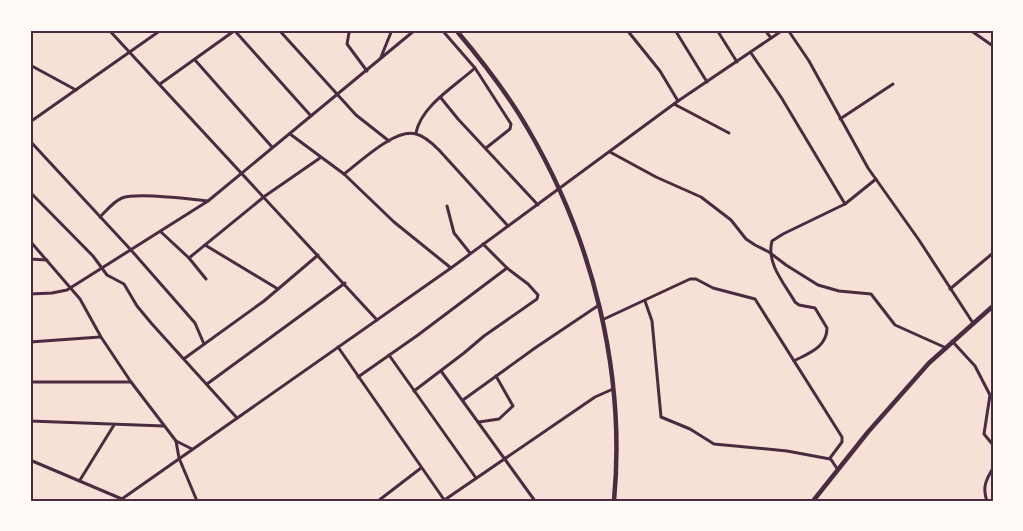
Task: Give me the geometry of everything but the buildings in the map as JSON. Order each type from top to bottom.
[{"type":"main road","points":[[456,30],[486,66],[518,113],[559,189],[580,241],[599,305],[613,389],[616,443],[614,501]]},
{"type":"main road","points":[[813,501],[868,432],[944,347],[993,306]]},
{"type":"street","points":[[110,30],[377,320]]},
{"type":"street","points":[[30,122],[161,30]]},
{"type":"street","points":[[160,84],[235,30],[311,116]]},
{"type":"street","points":[[279,30],[356,115],[389,141]]},
{"type":"street","points":[[351,30],[347,44],[367,70]]},
{"type":"street","points":[[380,59],[392,30]]},
{"type":"street","points":[[30,294],[52,294],[70,287],[208,201],[416,30]]},
{"type":"street","points":[[442,30],[475,68],[511,124],[510,129],[486,148]]},
{"type":"street","points":[[627,30],[660,71],[678,101]]},
{"type":"street","points":[[675,30],[707,82]]},
{"type":"street","points":[[717,30],[737,62]]},
{"type":"street","points":[[765,30],[771,38]]},
{"type":"street","points":[[30,460],[80,480],[120,500],[451,268],[678,101],[783,30]]},
{"type":"street","points":[[788,30],[809,61],[876,179],[973,322]]},
{"type":"street","points":[[970,30],[993,46]]},
{"type":"street","points":[[751,53],[781,97],[845,204]]},
{"type":"street","points":[[195,60],[272,147]]},
{"type":"street","points":[[30,65],[76,90]]},
{"type":"street","points":[[416,133],[424,113],[475,68]]},
{"type":"street","points":[[30,75],[35,69]]},
{"type":"street","points":[[840,119],[894,84]]},
{"type":"street","points":[[441,98],[538,205]]},
{"type":"street","points":[[674,104],[729,133]]},
{"type":"street","points":[[344,174],[399,135],[416,133],[439,150],[508,226]]},
{"type":"street","points":[[290,134],[344,174],[394,222],[451,268]]},
{"type":"street","points":[[30,141],[195,323],[204,344]]},
{"type":"street","points":[[610,152],[656,177],[701,196],[731,220],[746,239],[818,285],[839,291],[871,294],[895,326],[944,347]]},
{"type":"street","points":[[189,258],[264,196],[320,158]]},
{"type":"street","points":[[794,361],[815,350],[825,340],[827,328],[815,308],[795,302],[774,267],[769,252],[773,239],[845,204],[876,179]]},
{"type":"street","points":[[30,192],[65,226],[109,277],[124,284],[137,306],[237,418]]},
{"type":"street","points":[[100,217],[120,199],[127,197],[208,201]]},
{"type":"street","points":[[447,206],[454,233],[470,254]]},
{"type":"street","points":[[161,232],[189,258],[206,279]]},
{"type":"street","points":[[30,241],[86,308],[100,337],[164,426],[176,441],[192,448]]},
{"type":"street","points":[[414,391],[484,336],[537,299],[538,294],[533,288],[507,268],[483,244]]},
{"type":"street","points":[[205,245],[278,290]]},
{"type":"street","points":[[950,289],[993,253]]},
{"type":"street","points":[[185,358],[278,290],[318,255]]},
{"type":"street","points":[[30,259],[47,260]]},
{"type":"street","points":[[358,377],[507,268]]},
{"type":"street","points":[[602,320],[691,278],[713,288],[753,298],[765,313],[842,437],[842,442],[830,459]]},
{"type":"street","points":[[207,384],[345,283]]},
{"type":"street","points":[[645,301],[652,321],[661,417],[690,429],[719,446],[787,451],[830,459],[838,470]]},
{"type":"street","points":[[463,400],[599,305]]},
{"type":"street","points":[[30,342],[100,337]]},
{"type":"street","points":[[952,341],[975,366],[990,395],[984,434],[993,445]]},
{"type":"street","points":[[338,347],[444,501],[595,397],[613,389]]},
{"type":"street","points":[[389,355],[476,478]]},
{"type":"street","points":[[441,371],[535,501]]},
{"type":"street","points":[[479,422],[499,419],[513,406],[496,376]]},
{"type":"street","points":[[30,382],[131,382]]},
{"type":"street","points":[[30,421],[164,426]]},
{"type":"street","points":[[80,480],[114,425]]},
{"type":"street","points":[[176,441],[179,458],[197,501]]},
{"type":"street","points":[[378,501],[421,468]]},
{"type":"street","points":[[987,501],[984,490],[985,481],[993,468]]}]
